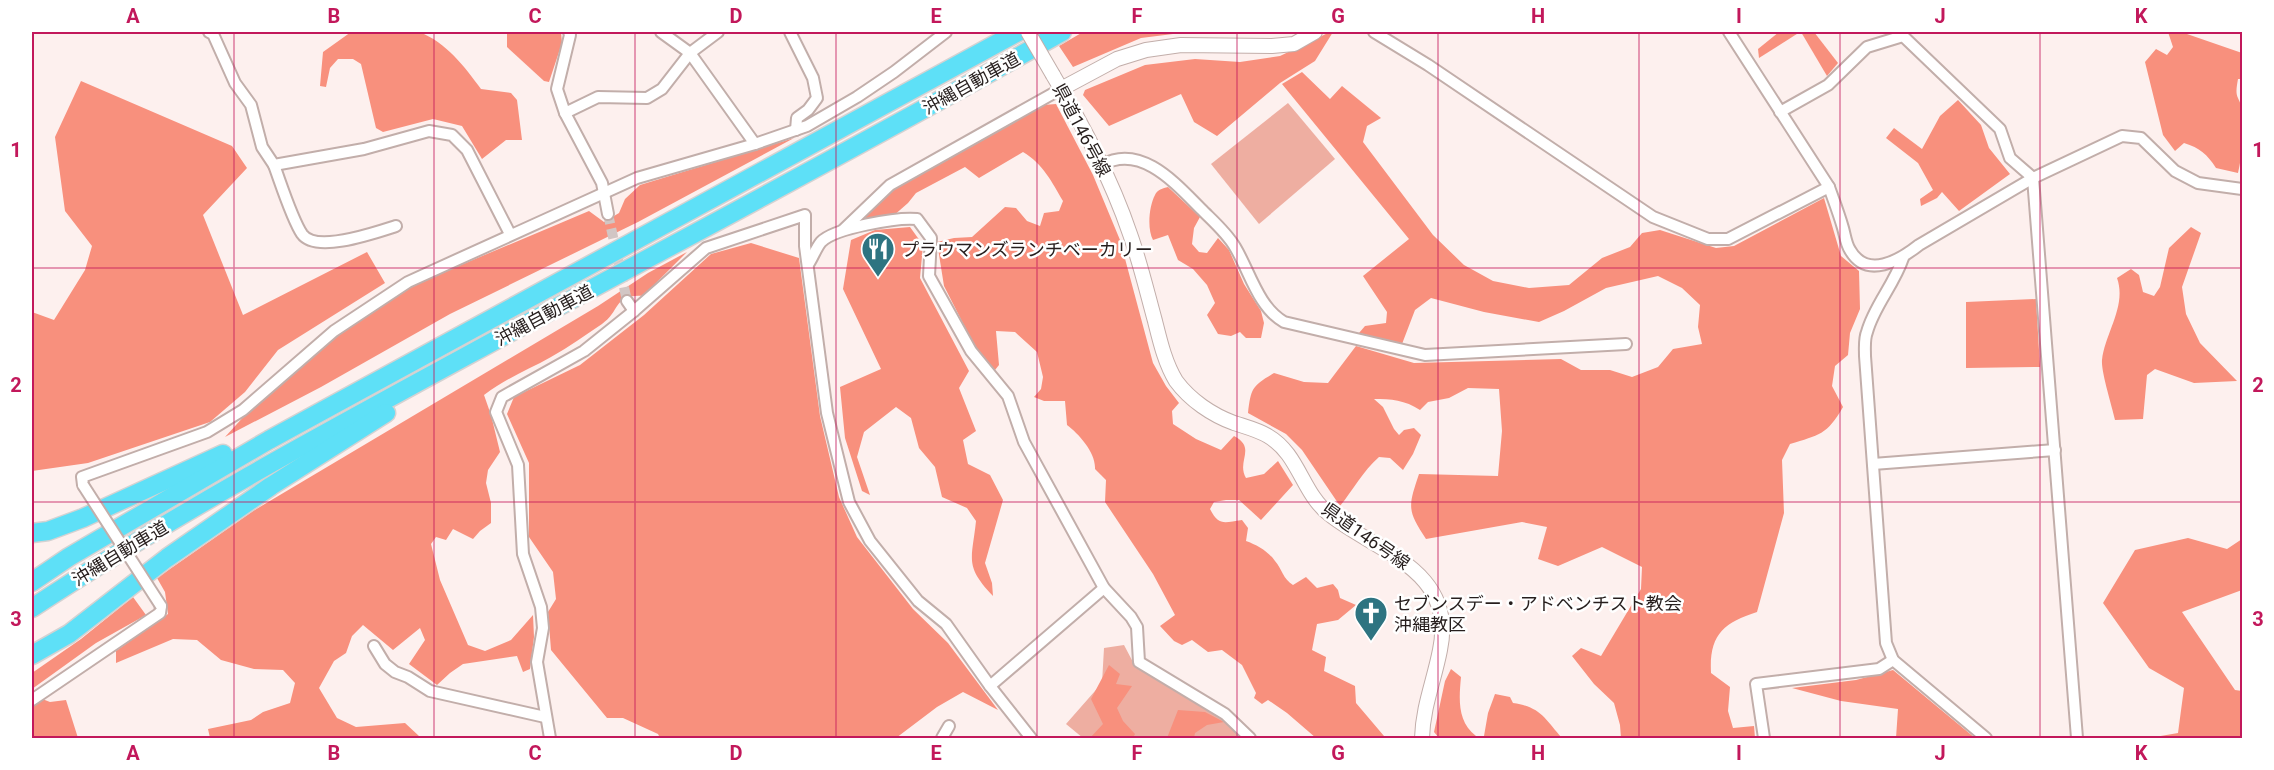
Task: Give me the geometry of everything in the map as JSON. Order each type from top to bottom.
[{"type":"highway","name":"沖縄自動車道","points":[[32,582],[69,556],[269,440],[1018,32]]},
{"type":"highway","name":"沖縄自動車道","points":[[32,608],[79,577],[262,469],[1062,32]]},
{"type":"highway","points":[[32,655],[69,634],[167,558],[272,486],[388,412],[406,389]]},
{"type":"highway","points":[[32,534],[48,531],[83,518],[248,442],[269,440]]},
{"type":"main road","name":"県道146号線","points":[[1028,32],[1102,165],[1131,236],[1160,342],[1176,380],[1187,394],[1215,414],[1267,435],[1280,444],[1291,456],[1316,499],[1327,513],[1406,562],[1429,587],[1441,618],[1442,638],[1424,713],[1422,738]]},
{"type":"main road","points":[[1061,89],[1117,59],[1146,50],[1181,45],[1272,46],[1294,44],[1316,32]]},
{"type":"street","points":[[209,32],[213,34],[235,83],[251,105],[262,147],[274,165],[303,236],[316,243],[356,238],[396,226]]},
{"type":"street","points":[[569,32],[557,89],[566,113],[602,183],[608,214]]},
{"type":"street","points":[[566,113],[598,98],[646,98],[662,89],[690,53],[718,32]]},
{"type":"street","points":[[790,32],[813,78],[817,98],[808,110],[797,118],[796,130]]},
{"type":"street","points":[[32,700],[160,613],[161,606],[83,485],[82,477],[207,432],[243,410],[334,331],[408,282],[637,178],[755,144],[807,126],[894,72],[946,32]]},
{"type":"street","points":[[1374,32],[1428,65],[1653,217],[1708,239],[1728,239],[1829,187]]},
{"type":"street","points":[[1729,32],[1829,187],[1848,249],[1866,265],[1883,266],[1903,258],[1919,245],[2033,178],[2122,136],[2141,138],[2175,171],[2198,183],[2242,189]]},
{"type":"street","points":[[661,33],[690,53],[755,144]]},
{"type":"street","points":[[1780,112],[1828,85],[1867,47],[1903,36],[2000,129],[2010,158],[2033,178],[2077,738]]},
{"type":"street","points":[[809,263],[822,241],[843,230],[890,185],[1061,89]]},
{"type":"street","points":[[274,165],[364,149],[429,131],[453,135],[467,150],[510,234]]},
{"type":"street","points":[[1102,165],[1112,159],[1134,159],[1152,166],[1172,179],[1233,244],[1264,304],[1274,316],[1284,322],[1425,355],[1626,344]]},
{"type":"street","points":[[550,738],[537,662],[543,628],[541,607],[523,554],[518,465],[496,412],[502,397],[584,351],[706,248],[805,215],[805,246],[827,413],[849,502],[870,541],[918,601],[946,624],[1030,738]]},
{"type":"street","points":[[843,230],[906,218],[917,219],[932,238],[929,276],[971,351],[1008,396],[1024,442],[1104,588],[1131,617],[1137,627],[1139,662],[1225,714],[1250,738]]},
{"type":"street","points":[[1903,258],[1897,276],[1872,318],[1866,334],[1886,643],[1893,660],[1986,738]]},
{"type":"street","points":[[627,301],[634,310]]},
{"type":"street","points":[[1873,464],[2055,450]]},
{"type":"street","points":[[990,686],[1104,588]]},
{"type":"street","points":[[374,646],[385,664],[430,691],[545,717]]},
{"type":"street","points":[[1764,738],[1756,684],[1879,669],[1893,660]]},
{"type":"street","points":[[942,738],[949,726]]},
{"type":"shaded area","points":[[351,32],[419,32],[429,36],[461,64],[481,89],[511,93],[517,100],[522,140],[506,140],[482,159],[462,126],[433,119],[383,132],[376,128],[361,64],[353,59],[338,59],[330,68],[326,87],[320,86],[323,52]]},
{"type":"shaded area","points":[[507,32],[561,32],[562,43],[549,82],[544,81],[507,47]]},
{"type":"shaded area","points":[[1083,32],[1171,32],[1173,34],[1141,38],[1073,67],[1059,46]]},
{"type":"shaded area","points":[[1333,32],[1315,61],[1280,83],[1217,136],[1194,122],[1181,94],[1109,126],[1083,95],[1085,90],[1145,65],[1195,59],[1240,62],[1280,56]]},
{"type":"shaded area","points":[[1779,32],[1800,32],[1759,58],[1758,49]]},
{"type":"shaded area","points":[[1801,32],[1814,32],[1838,63],[1827,76]]},
{"type":"shaded area","points":[[2168,32],[2185,32],[2242,53],[2242,79],[2238,79],[2237,96],[2242,110],[2244,134],[2238,173],[2216,168],[2203,152],[2190,145],[2184,143],[2175,151],[2163,135],[2145,62],[2156,49],[2167,55],[2173,47]]},
{"type":"shaded area","points":[[1302,72],[1330,99],[1342,86],[1381,118],[1367,126],[1363,142],[1433,235],[1464,265],[1493,281],[1529,288],[1569,285],[1602,258],[1630,247],[1642,233],[1660,230],[1716,248],[1734,246],[1824,198],[1841,256],[1859,271],[1860,309],[1850,333],[1848,355],[1835,366],[1832,386],[1843,407],[1827,429],[1790,444],[1782,460],[1784,513],[1757,612],[1735,621],[1720,632],[1711,660],[1711,673],[1730,687],[1728,711],[1733,728],[1754,726],[1755,738],[1621,738],[1614,703],[1594,684],[1572,656],[1581,648],[1601,656],[1641,589],[1642,567],[1602,547],[1558,566],[1538,559],[1547,527],[1522,522],[1426,539],[1415,521],[1411,508],[1419,474],[1498,476],[1502,431],[1499,389],[1468,388],[1449,398],[1428,402],[1420,410],[1398,401],[1374,399],[1383,407],[1399,435],[1404,430],[1414,428],[1421,435],[1403,470],[1390,458],[1379,457],[1363,474],[1340,506],[1302,450],[1286,434],[1248,413],[1254,388],[1267,377],[1274,373],[1304,382],[1328,383],[1356,346],[1414,363],[1561,359],[1581,370],[1610,370],[1632,377],[1658,367],[1673,349],[1702,344],[1698,327],[1700,305],[1682,288],[1658,276],[1606,288],[1539,322],[1484,312],[1431,298],[1415,310],[1402,344],[1359,333],[1365,326],[1386,323],[1387,312],[1363,276],[1409,239],[1282,84]]},
{"type":"shaded area","points":[[81,81],[232,146],[247,168],[203,215],[243,315],[367,252],[385,283],[278,350],[245,392],[210,422],[88,463],[32,471],[32,312],[54,320],[85,270],[92,246],[65,211],[55,137]]},
{"type":"shaded area","points":[[1958,100],[1981,125],[1989,148],[2010,174],[1959,211],[1942,192],[1937,198],[1921,206],[1920,199],[1933,190],[1918,163],[1886,138],[1894,128],[1922,149],[1940,116]]},
{"type":"shaded area","points":[[1288,103],[1335,159],[1259,224],[1211,164]]},
{"type":"shaded area","points":[[1056,104],[1093,175],[1120,240],[1153,363],[1179,403],[1172,411],[1173,424],[1196,439],[1221,450],[1234,436],[1244,445],[1243,466],[1246,478],[1264,474],[1278,461],[1293,485],[1261,520],[1239,500],[1214,502],[1210,509],[1213,515],[1223,522],[1242,520],[1248,528],[1246,541],[1269,554],[1293,585],[1306,577],[1317,588],[1333,584],[1340,598],[1356,605],[1338,620],[1317,624],[1312,650],[1326,657],[1324,671],[1355,686],[1356,703],[1384,736],[1396,738],[1316,738],[1268,700],[1262,704],[1254,698],[1256,693],[1242,665],[1222,650],[1208,652],[1192,640],[1182,645],[1174,641],[1160,626],[1175,615],[1153,574],[1105,502],[1106,480],[1095,469],[1093,457],[1086,444],[1067,425],[1065,401],[1044,401],[1034,397],[1041,389],[1043,377],[1037,352],[1015,332],[996,331],[999,365],[995,370],[976,349],[944,286],[937,242],[972,237],[1005,207],[1016,208],[1027,221],[1040,226],[1044,213],[1059,211],[1063,201],[1036,162],[1023,152],[979,178],[965,167],[916,193],[892,217],[867,222],[865,214],[892,188],[1043,105]]},
{"type":"shaded area","points":[[794,138],[638,222],[450,314],[321,387],[225,437],[247,413],[338,335],[411,286],[589,211],[604,222],[619,213],[625,199],[640,185]]},
{"type":"shaded area","points":[[1168,187],[1200,217],[1194,228],[1192,244],[1199,252],[1207,253],[1218,238],[1229,250],[1244,284],[1261,311],[1264,323],[1261,338],[1246,338],[1240,332],[1231,336],[1218,334],[1207,315],[1215,303],[1207,285],[1193,269],[1178,260],[1168,235],[1153,240],[1149,224],[1151,205],[1157,192]]},
{"type":"shaded area","points":[[910,227],[923,245],[920,278],[969,371],[959,388],[976,431],[963,440],[968,464],[990,475],[1003,500],[985,563],[992,583],[993,596],[978,577],[972,562],[976,521],[967,508],[942,497],[935,467],[919,448],[911,418],[896,407],[864,432],[857,457],[870,495],[862,491],[845,438],[840,387],[881,369],[843,289],[851,240],[875,230]]},
{"type":"shaded area","points":[[2191,227],[2201,233],[2182,287],[2186,314],[2200,343],[2237,381],[2194,383],[2155,369],[2147,375],[2143,419],[2115,420],[2102,360],[2119,299],[2117,278],[2131,269],[2139,275],[2143,292],[2154,296],[2160,287],[2169,248]]},
{"type":"shaded area","points":[[751,243],[799,258],[820,416],[839,497],[857,537],[913,609],[948,643],[998,710],[963,692],[937,707],[896,738],[660,738],[658,734],[623,718],[607,718],[551,650],[548,612],[556,599],[553,572],[529,537],[529,463],[507,414],[514,397],[580,365],[644,315],[711,254]]},
{"type":"shaded area","points":[[687,252],[643,296],[633,296],[622,301],[602,324],[558,353],[484,395],[500,452],[488,470],[486,483],[491,503],[491,523],[473,539],[453,529],[446,540],[436,537],[431,544],[440,580],[468,645],[485,651],[511,640],[533,615],[534,637],[530,669],[523,672],[517,656],[463,664],[437,685],[409,664],[425,640],[420,628],[393,650],[363,625],[352,636],[346,653],[334,661],[319,688],[337,718],[356,727],[405,723],[419,736],[416,738],[210,738],[208,729],[251,720],[263,712],[290,703],[295,683],[283,670],[254,669],[221,660],[197,640],[173,639],[116,663],[116,651],[168,614],[165,592],[157,578],[253,511],[598,306],[648,273]]},
{"type":"shaded area","points":[[2036,299],[2040,367],[1966,368],[1966,302]]},
{"type":"shaded area","points":[[2188,538],[2227,549],[2242,539],[2242,590],[2182,612],[2235,690],[2242,691],[2242,738],[2149,738],[2178,733],[2184,688],[2149,668],[2103,603],[2135,550]]},
{"type":"shaded area","points":[[133,597],[146,615],[96,643],[32,689],[32,673],[81,639]]},
{"type":"shaded area","points":[[1124,645],[1134,664],[1227,723],[1244,738],[1083,738],[1066,724],[1102,683],[1104,648]]},
{"type":"shaded area","points":[[1109,665],[1120,674],[1116,684],[1132,686],[1117,708],[1123,721],[1135,734],[1133,738],[1090,738],[1103,724],[1091,699]]},
{"type":"shaded area","points":[[1451,669],[1461,677],[1462,717],[1476,736],[1484,736],[1488,713],[1495,694],[1510,697],[1513,703],[1530,707],[1562,738],[1439,738],[1434,732],[1445,681]]},
{"type":"shaded area","points":[[1893,670],[1975,738],[1896,738],[1898,709],[1841,701],[1792,688],[1856,680]]},
{"type":"shaded area","points":[[32,695],[50,702],[66,700],[78,738],[32,738]]},
{"type":"shaded area","points":[[1178,710],[1205,712],[1224,722],[1207,725],[1195,733],[1194,738],[1167,738]]},
{"type":"tunnel","points":[[608,214],[627,301]]},
{"type":"place","name":"プラウマンズランチベーカリー","points":[[878,278]]},
{"type":"place","name":"セブンスデー・アドベンチスト教会 沖縄教区","points":[[1371,642]]}]
